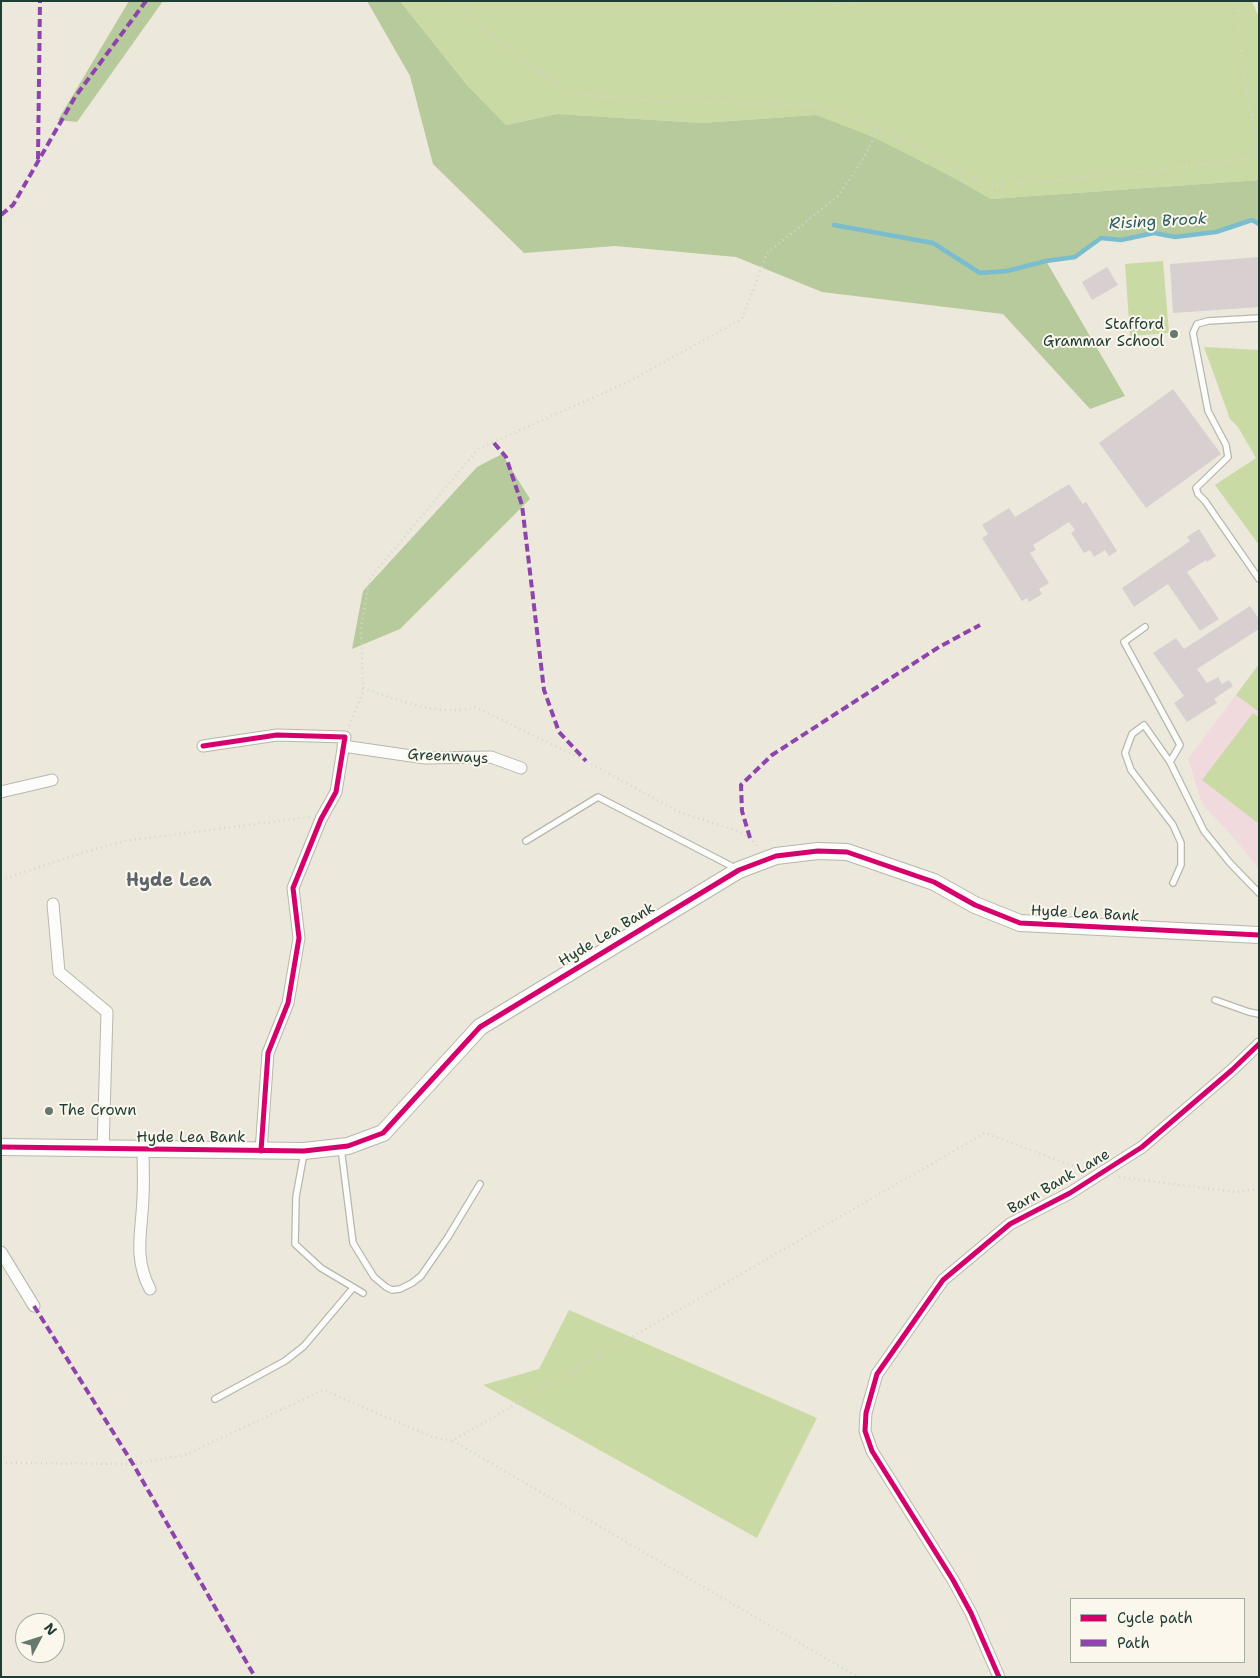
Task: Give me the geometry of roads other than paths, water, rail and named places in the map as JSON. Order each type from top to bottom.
[{"type":"street","name":"Greenways","points":[[204,746],[277,735],[344,742],[425,758],[491,758],[521,768]]},
{"type":"street","points":[[261,1150],[268,1053],[288,1003],[299,938],[294,888],[322,819],[336,792],[344,742]]},
{"type":"street","points":[[1,792],[52,780]]},
{"type":"street","name":"Hyde Lea Bank","points":[[1,1147],[103,1150],[304,1151],[348,1146],[383,1133],[480,1026],[739,870],[766,858],[818,850],[847,852],[934,882],[975,905],[1020,922],[1259,935]]},
{"type":"street","points":[[53,904],[59,972],[107,1012],[103,1150]]},
{"type":"street","name":"Barn Bank Lane","points":[[999,1677],[971,1613],[957,1588],[872,1451],[865,1431],[866,1413],[877,1374],[943,1280],[1010,1224],[1070,1193],[1142,1147],[1232,1070],[1259,1044]]},
{"type":"street","points":[[143,1150],[140,1256],[143,1276],[150,1289]]},
{"type":"street","points":[[1,1252],[34,1306]]},
{"type":"lane","points":[[1259,318],[1208,321],[1197,324],[1193,333],[1208,411],[1226,445],[1228,457],[1196,488],[1198,494],[1205,501],[1259,579]]},
{"type":"lane","points":[[1145,627],[1124,642],[1180,745],[1170,762]]},
{"type":"lane","points":[[1173,883],[1180,865],[1181,843],[1173,825],[1131,770],[1125,754],[1132,734],[1144,725],[1170,762],[1204,831],[1230,863],[1259,892]]},
{"type":"lane","points":[[526,841],[598,797],[739,870]]},
{"type":"lane","points":[[1215,1000],[1259,1014]]},
{"type":"lane","points":[[341,1147],[353,1243],[374,1277],[392,1290],[400,1289],[412,1283],[420,1276],[448,1237],[480,1184]]},
{"type":"lane","points":[[304,1151],[296,1196],[294,1244],[321,1268],[363,1293]]},
{"type":"lane","points":[[214,1399],[285,1361],[304,1346],[353,1288]]},
{"type":"waterway","name":"Rising Brook","points":[[834,225],[933,243],[980,273],[1007,271],[1046,261],[1075,257],[1101,238],[1121,240],[1154,233],[1175,237],[1216,232],[1252,220],[1259,224]]},
{"type":"place","name":"Stafford Grammar School","points":[[1174,334]]},
{"type":"place","name":"The Crown","points":[[49,1111]]},
{"type":"district","name":"Hyde Lea","points":[[169,881]]}]
